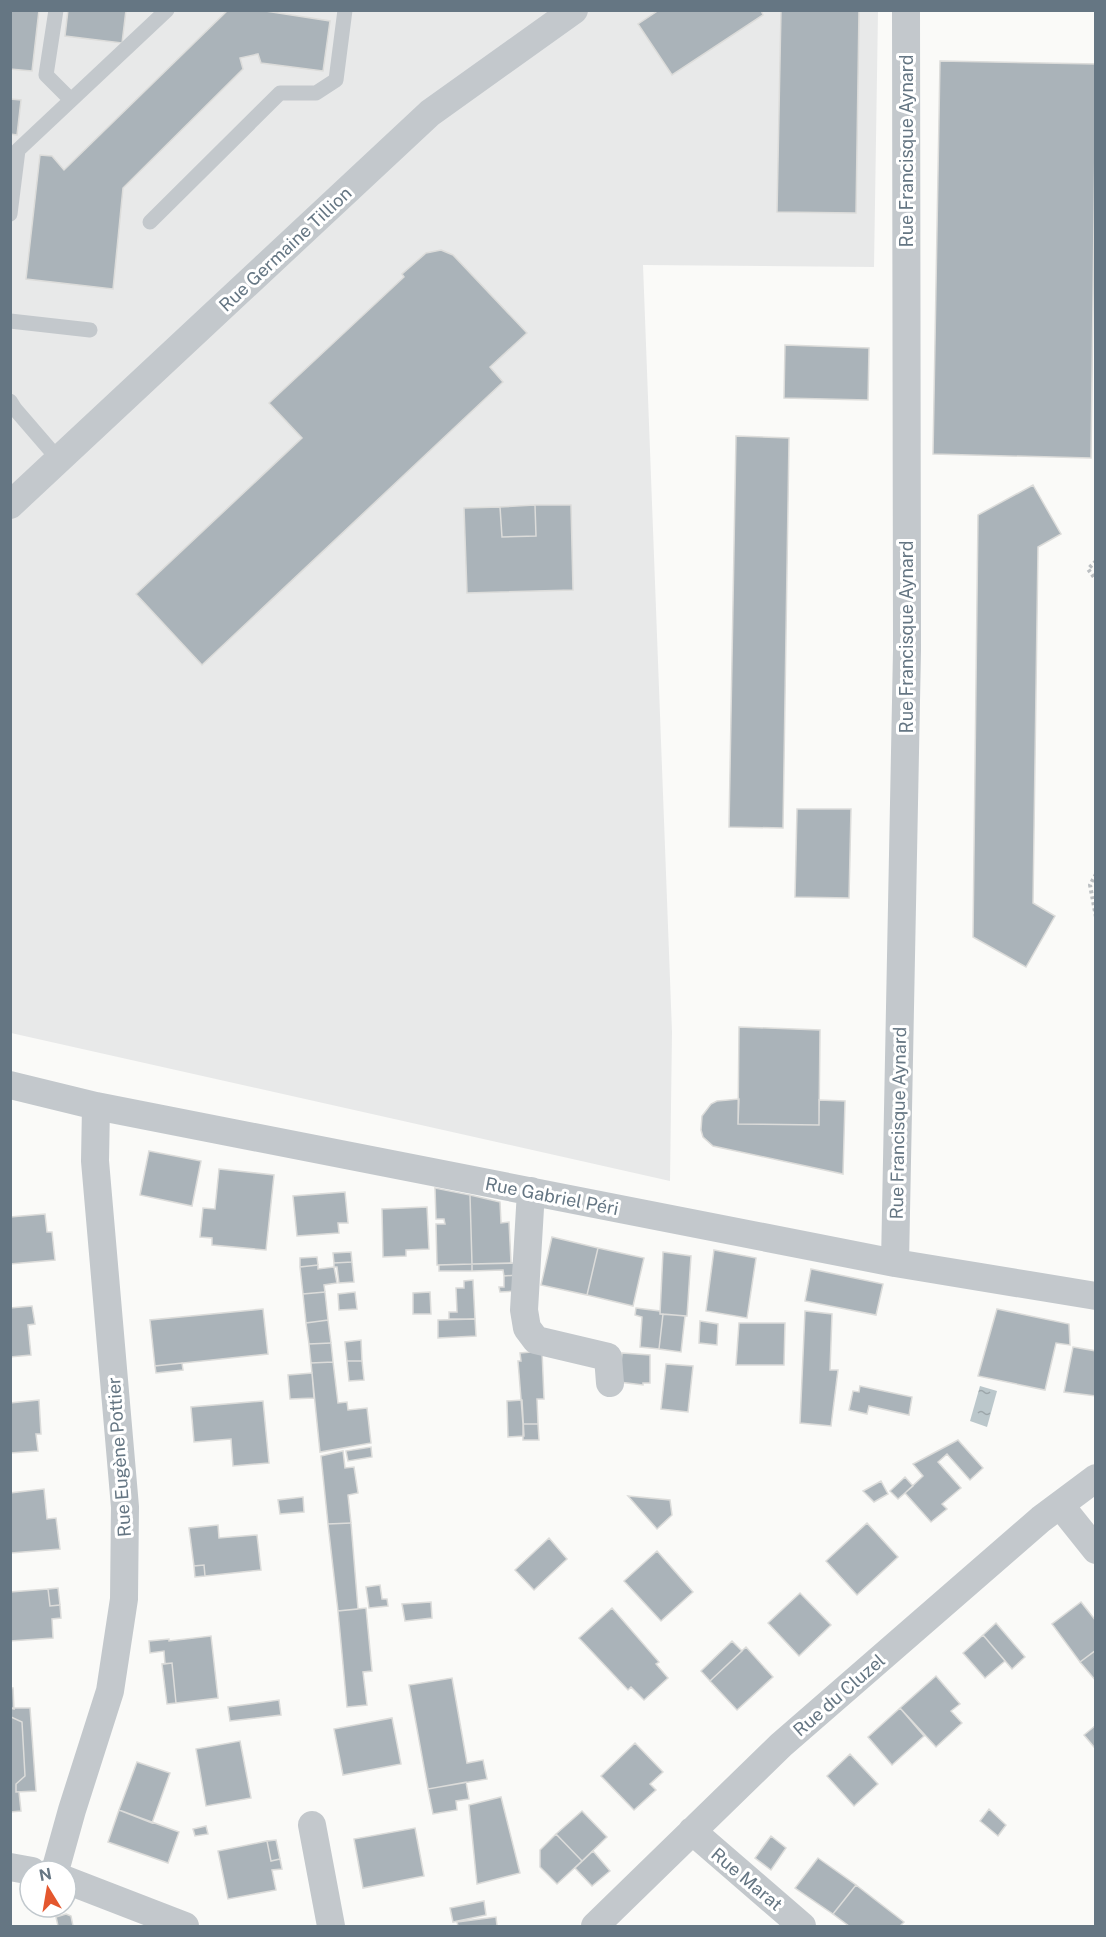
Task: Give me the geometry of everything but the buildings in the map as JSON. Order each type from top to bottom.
[{"type":"street","name":"Rue Germaine Tillion","points":[[10,506],[430,112],[574,10]]},
{"type":"street","name":"Rue Francisque Aynard","points":[[895,1263],[907,650],[906,10]]},
{"type":"street","name":"Rue Gabriel Péri","points":[[10,1086],[96,1106],[895,1263],[1095,1296]]},
{"type":"street","name":"Rue Eugène Pottier","points":[[58,1859],[110,1692],[124,1599],[125,1507],[95,1161],[96,1106]]},
{"type":"street","points":[[531,1191],[524,1310],[527,1328],[536,1340],[608,1357],[610,1383]]},
{"type":"street","name":"Rue du Cluzel","points":[[595,1926],[781,1745],[1060,1505],[1095,1478]]},
{"type":"street","points":[[1060,1505],[1095,1550]]},
{"type":"street","points":[[312,1826],[331,1926]]},
{"type":"street","name":"Rue Marat","points":[[692,1832],[802,1926]]},
{"type":"street","points":[[78,1885],[185,1926]]},
{"type":"lane","points":[[56,10],[46,75],[71,100]]},
{"type":"lane","points":[[10,214],[18,150],[167,10]]},
{"type":"lane","points":[[150,222],[280,93],[316,93],[336,80],[345,10]]},
{"type":"lane","points":[[10,321],[90,330]]},
{"type":"lane","points":[[10,401],[60,460]]},
{"type":"path","points":[[1095,561],[1088,569],[1095,580]]},
{"type":"path","points":[[1095,874],[1090,885],[1095,917]]},
{"type":"shaded area","points":[[11,11],[878,11],[874,267],[643,265],[672,1032],[670,1181],[11,1033]]},
{"type":"water","points":[[980,1386],[997,1391],[987,1427],[970,1421]]}]
